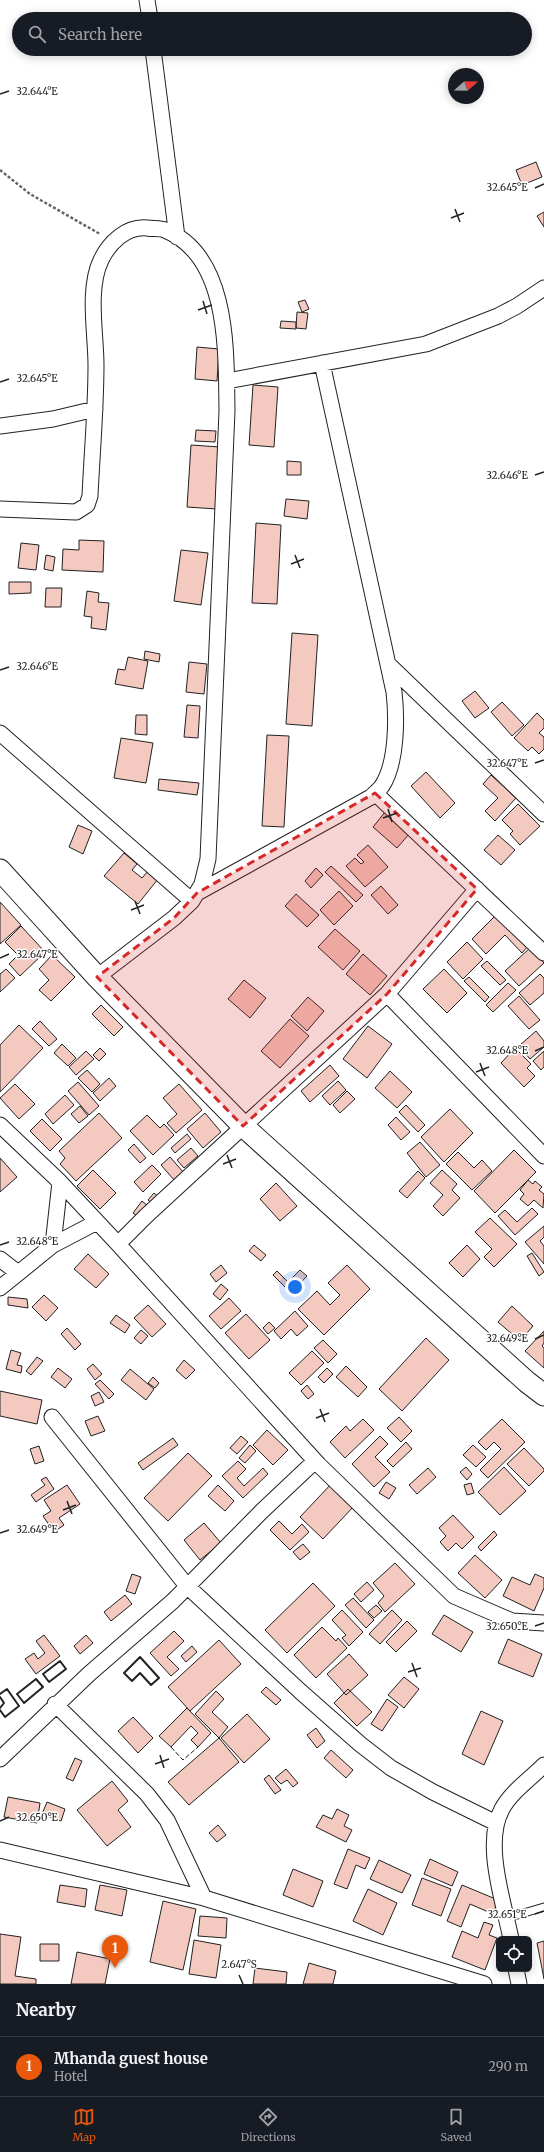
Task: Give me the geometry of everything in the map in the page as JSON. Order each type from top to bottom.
[{"type":"main road","points":[[0,870],[97,977],[243,1126],[515,1372],[544,1395]]},
{"type":"street","points":[[147,0],[149,12]]},
{"type":"street","points":[[155,56],[177,237]]},
{"type":"street","points":[[0,509],[76,512],[87,506],[90,496],[95,409],[96,333],[93,289],[100,262],[118,236],[142,228],[164,230],[190,245],[206,266],[223,318],[227,381],[208,859],[202,884],[195,897]]},
{"type":"street","points":[[227,381],[426,344],[498,316],[517,306],[544,288]]},
{"type":"street","points":[[97,977],[174,918],[195,897],[375,793],[381,788],[388,775],[396,712],[394,692],[322,363]]},
{"type":"street","points":[[0,426],[38,422],[95,409]]},
{"type":"street","points":[[388,664],[544,814]]},
{"type":"street","points":[[0,733],[195,897]]},
{"type":"street","points":[[375,793],[544,953]]},
{"type":"street","points":[[118,1244],[146,1216],[387,994],[477,889]]},
{"type":"street","points":[[387,994],[544,1156]]},
{"type":"street","points":[[0,1125],[60,1182],[315,1461],[454,1596],[512,1621],[544,1623]]},
{"type":"street","points":[[53,1245],[60,1182]]},
{"type":"street","points":[[0,1288],[53,1245],[97,1222]]},
{"type":"street","points":[[0,1259],[18,1273]]},
{"type":"street","points":[[52,1416],[187,1586],[325,1713],[385,1764],[433,1792],[496,1823]]},
{"type":"street","points":[[0,1759],[55,1704],[173,1601],[315,1461]]},
{"type":"street","points":[[55,1704],[151,1799],[167,1820],[204,1898]]},
{"type":"street","points":[[510,1936],[498,1880],[495,1849],[496,1823],[502,1809],[513,1794],[544,1765]]},
{"type":"street","points":[[0,1850],[204,1898],[484,1984]]},
{"type":"street","points":[[517,1972],[519,1984]]},
{"type":"lane","points":[[507,1918],[544,1908]]},
{"type":"path","points":[[0,170],[30,194],[113,242]]},
{"type":"highlighted area","points":[[375,793],[477,889],[387,994],[243,1126],[97,977],[174,918],[197,893]]},
{"type":"building","points":[[536,162],[542,177],[522,185],[516,170]]},
{"type":"building","points":[[544,212],[544,227],[537,216]]},
{"type":"building","points":[[305,300],[309,309],[302,312],[298,302]]},
{"type":"building","points":[[297,312],[308,313],[306,329],[296,328]]},
{"type":"building","points":[[281,321],[296,322],[296,329],[280,328]]},
{"type":"building","points":[[197,347],[219,349],[217,381],[195,379]]},
{"type":"building","points":[[253,385],[278,387],[274,447],[249,445]]},
{"type":"building","points":[[196,430],[216,431],[215,442],[195,441]]},
{"type":"building","points":[[191,445],[220,447],[217,509],[187,507]]},
{"type":"building","points":[[287,461],[301,462],[301,475],[287,475]]},
{"type":"building","points":[[286,499],[309,501],[307,519],[284,516]]},
{"type":"building","points":[[256,523],[281,525],[277,604],[252,603]]},
{"type":"building","points":[[79,540],[104,541],[103,572],[62,570],[63,549],[79,550]]},
{"type":"building","points":[[21,543],[39,545],[36,570],[18,568]]},
{"type":"building","points":[[181,550],[208,553],[201,605],[174,601]]},
{"type":"building","points":[[46,555],[55,557],[53,571],[44,569]]},
{"type":"building","points":[[9,582],[31,582],[31,593],[9,594]]},
{"type":"building","points":[[46,588],[62,588],[61,607],[45,607]]},
{"type":"building","points":[[87,591],[99,593],[98,602],[109,603],[106,630],[91,628],[92,617],[84,616]]},
{"type":"building","points":[[292,633],[318,635],[312,726],[286,724]]},
{"type":"building","points":[[145,651],[160,654],[159,662],[144,659]]},
{"type":"building","points":[[128,657],[148,661],[143,689],[115,684],[118,669],[125,670]]},
{"type":"building","points":[[189,662],[207,664],[204,694],[186,692]]},
{"type":"building","points":[[475,691],[489,708],[475,718],[462,701]]},
{"type":"building","points":[[502,702],[524,725],[512,736],[491,712]]},
{"type":"building","points":[[187,705],[200,706],[198,738],[184,737]]},
{"type":"building","points":[[537,713],[544,720],[544,728],[539,733],[544,737],[544,749],[539,754],[532,747],[528,751],[514,738]]},
{"type":"building","points":[[136,715],[147,715],[147,735],[135,734]]},
{"type":"building","points":[[267,735],[289,736],[284,827],[262,826]]},
{"type":"building","points":[[121,738],[153,743],[146,783],[114,778]]},
{"type":"building","points":[[426,772],[455,803],[440,818],[411,786]]},
{"type":"building","points":[[491,775],[516,798],[495,821],[485,811],[498,798],[483,784]]},
{"type":"building","points":[[159,779],[199,783],[197,795],[158,790]]},
{"type":"building","points":[[518,804],[540,826],[520,845],[510,834],[513,831],[502,820]]},
{"type":"building","points":[[385,812],[410,833],[397,848],[373,827]]},
{"type":"building","points":[[78,825],[92,831],[83,854],[69,847]]},
{"type":"building","points":[[498,835],[515,850],[501,865],[484,850]]},
{"type":"building","points":[[368,845],[388,867],[365,887],[346,866],[355,858],[361,864],[364,862],[357,855]]},
{"type":"building","points":[[124,853],[137,864],[132,870],[142,878],[148,871],[158,879],[138,904],[104,876]]},
{"type":"building","points":[[331,866],[363,895],[356,902],[325,872]]},
{"type":"building","points":[[316,868],[323,875],[311,888],[305,881]]},
{"type":"building","points":[[381,886],[398,905],[388,914],[371,895]]},
{"type":"building","points":[[339,891],[353,906],[334,925],[320,910]]},
{"type":"building","points":[[296,894],[319,915],[307,927],[285,906]]},
{"type":"building","points":[[0,902],[21,925],[0,944]]},
{"type":"building","points":[[497,914],[528,946],[522,953],[505,935],[486,954],[472,939]]},
{"type":"building","points":[[21,926],[45,952],[20,976],[9,964],[18,955],[5,942]]},
{"type":"building","points":[[335,929],[360,951],[343,970],[318,947]]},
{"type":"building","points":[[467,942],[483,959],[463,979],[447,962]]},
{"type":"building","points":[[530,948],[544,963],[519,986],[505,971]]},
{"type":"building","points":[[363,954],[387,976],[370,995],[346,974]]},
{"type":"building","points":[[52,955],[75,977],[51,1001],[39,990],[49,980],[39,969]]},
{"type":"building","points":[[487,961],[506,980],[500,985],[481,966]]},
{"type":"building","points":[[6,969],[15,978],[0,992],[0,974]]},
{"type":"building","points":[[444,969],[467,993],[447,1013],[423,989]]},
{"type":"building","points":[[540,974],[544,978],[544,993],[530,1005],[519,993]]},
{"type":"building","points":[[469,977],[489,997],[485,1002],[464,981]]},
{"type":"building","points":[[244,980],[266,998],[250,1018],[228,999]]},
{"type":"building","points":[[508,983],[516,990],[493,1012],[486,1005]]},
{"type":"building","points":[[519,996],[540,1020],[529,1029],[508,1006]]},
{"type":"building","points":[[308,997],[324,1011],[307,1031],[291,1016]]},
{"type":"building","points":[[101,1005],[123,1027],[114,1036],[92,1014]]},
{"type":"building","points":[[290,1019],[309,1036],[280,1068],[261,1051]]},
{"type":"building","points":[[40,1021],[57,1039],[49,1046],[32,1029]]},
{"type":"building","points":[[19,1025],[43,1048],[0,1092],[0,1045]]},
{"type":"building","points":[[368,1026],[392,1044],[367,1078],[343,1059]]},
{"type":"building","points":[[536,1031],[544,1041],[544,1047],[530,1059],[519,1046]]},
{"type":"building","points":[[62,1044],[76,1058],[68,1066],[54,1053]]},
{"type":"building","points":[[100,1048],[106,1054],[99,1061],[93,1055]]},
{"type":"building","points":[[515,1048],[531,1064],[527,1068],[535,1076],[524,1087],[501,1063]]},
{"type":"building","points":[[86,1051],[94,1059],[76,1075],[69,1067]]},
{"type":"building","points":[[544,1051],[544,1067],[541,1070],[533,1061]]},
{"type":"building","points":[[330,1065],[339,1076],[310,1102],[301,1091]]},
{"type":"building","points":[[87,1070],[100,1084],[92,1092],[78,1078]]},
{"type":"building","points":[[390,1071],[412,1092],[397,1108],[375,1088]]},
{"type":"building","points":[[109,1078],[116,1086],[100,1101],[93,1093]]},
{"type":"building","points":[[338,1081],[346,1090],[330,1105],[322,1096]]},
{"type":"building","points":[[78,1082],[99,1106],[89,1115],[68,1091]]},
{"type":"building","points":[[15,1084],[35,1104],[19,1119],[0,1098]]},
{"type":"building","points":[[179,1084],[202,1110],[176,1133],[167,1123],[177,1114],[163,1098]]},
{"type":"building","points":[[347,1091],[355,1099],[340,1113],[333,1105]]},
{"type":"building","points":[[65,1095],[74,1105],[53,1124],[45,1114]]},
{"type":"building","points":[[406,1105],[425,1125],[418,1132],[399,1112]]},
{"type":"building","points":[[80,1106],[88,1116],[79,1123],[71,1114]]},
{"type":"building","points":[[450,1109],[473,1133],[444,1162],[421,1137]]},
{"type":"building","points":[[99,1113],[122,1138],[76,1181],[60,1164],[65,1158],[59,1151]]},
{"type":"building","points":[[205,1113],[221,1132],[203,1148],[187,1129]]},
{"type":"building","points":[[147,1115],[160,1128],[164,1124],[174,1135],[153,1155],[130,1131]]},
{"type":"building","points":[[396,1117],[410,1132],[401,1140],[388,1125]]},
{"type":"building","points":[[42,1119],[62,1139],[50,1151],[30,1131]]},
{"type":"building","points":[[187,1134],[191,1139],[175,1153],[171,1148]]},
{"type":"building","points":[[420,1142],[440,1165],[426,1177],[407,1153]]},
{"type":"building","points":[[134,1144],[146,1158],[140,1163],[128,1150]]},
{"type":"building","points":[[191,1148],[198,1156],[184,1168],[177,1160]]},
{"type":"building","points":[[514,1150],[536,1172],[495,1213],[474,1191]]},
{"type":"building","points":[[458,1152],[474,1168],[482,1160],[492,1171],[472,1190],[446,1164]]},
{"type":"building","points":[[170,1157],[184,1173],[175,1181],[161,1165]]},
{"type":"building","points":[[0,1158],[17,1177],[0,1192]]},
{"type":"building","points":[[152,1165],[161,1174],[143,1192],[134,1182]]},
{"type":"building","points":[[93,1170],[116,1193],[100,1209],[77,1186]]},
{"type":"building","points":[[442,1170],[457,1184],[452,1190],[460,1198],[443,1216],[433,1206],[443,1195],[430,1183]]},
{"type":"building","points":[[418,1171],[425,1178],[407,1198],[399,1191]]},
{"type":"building","points":[[528,1180],[533,1184],[535,1181],[542,1187],[539,1190],[544,1194],[543,1208],[534,1200],[528,1206],[520,1199],[524,1194],[520,1190]]},
{"type":"building","points":[[276,1183],[297,1206],[280,1221],[260,1199]]},
{"type":"building","points":[[154,1193],[161,1199],[155,1206],[148,1200]]},
{"type":"building","points":[[142,1201],[149,1207],[140,1218],[133,1213]]},
{"type":"building","points":[[532,1208],[538,1214],[515,1235],[498,1216],[505,1210],[517,1222]]},
{"type":"building","points":[[490,1218],[517,1244],[494,1267],[484,1257],[492,1249],[475,1232]]},
{"type":"building","points":[[544,1226],[544,1237],[540,1241],[544,1246],[544,1264],[525,1242]]},
{"type":"building","points":[[254,1245],[266,1255],[261,1261],[249,1251]]},
{"type":"building","points":[[467,1245],[480,1259],[463,1277],[449,1263]]},
{"type":"building","points":[[532,1253],[544,1272],[539,1276],[527,1256]]},
{"type":"building","points":[[88,1254],[109,1274],[96,1288],[74,1269]]},
{"type":"building","points":[[221,1265],[227,1273],[216,1282],[210,1274]]},
{"type":"building","points":[[347,1265],[370,1289],[324,1335],[298,1309],[317,1291],[330,1305],[340,1295],[328,1283]]},
{"type":"building","points":[[300,1270],[307,1276],[291,1293],[273,1275],[277,1271],[288,1282]]},
{"type":"building","points":[[221,1284],[228,1290],[220,1300],[213,1294]]},
{"type":"building","points":[[44,1295],[58,1308],[46,1321],[32,1307]]},
{"type":"building","points":[[8,1297],[27,1299],[28,1308],[8,1305]]},
{"type":"building","points":[[229,1298],[241,1311],[221,1329],[209,1316]]},
{"type":"building","points":[[148,1305],[166,1324],[152,1337],[134,1318]]},
{"type":"building","points":[[512,1306],[533,1326],[520,1341],[498,1322]]},
{"type":"building","points":[[295,1311],[308,1326],[297,1336],[291,1329],[281,1339],[274,1331]]},
{"type":"building","points":[[246,1314],[270,1340],[249,1359],[225,1333]]},
{"type":"building","points":[[116,1315],[130,1325],[125,1333],[110,1323]]},
{"type":"building","points":[[269,1322],[275,1328],[268,1334],[263,1328]]},
{"type":"building","points":[[67,1328],[81,1344],[75,1350],[61,1334]]},
{"type":"building","points":[[141,1330],[148,1336],[141,1344],[134,1338]]},
{"type":"building","points":[[544,1331],[544,1343],[542,1346],[544,1348],[544,1368],[525,1351]]},
{"type":"building","points":[[426,1338],[449,1360],[402,1411],[379,1389]]},
{"type":"building","points":[[323,1340],[337,1354],[328,1363],[314,1348]]},
{"type":"building","points":[[11,1350],[21,1353],[17,1365],[22,1366],[21,1373],[6,1369]]},
{"type":"building","points":[[312,1351],[324,1363],[301,1385],[289,1373]]},
{"type":"building","points":[[37,1357],[43,1361],[31,1375],[26,1371]]},
{"type":"building","points":[[184,1360],[195,1370],[186,1379],[176,1370]]},
{"type":"building","points":[[93,1364],[102,1374],[95,1380],[87,1369]]},
{"type":"building","points":[[346,1366],[367,1387],[358,1397],[336,1377]]},
{"type":"building","points":[[58,1368],[72,1379],[65,1388],[51,1377]]},
{"type":"building","points":[[327,1368],[333,1374],[324,1383],[318,1377]]},
{"type":"building","points":[[130,1369],[154,1389],[146,1400],[121,1380]]},
{"type":"building","points":[[153,1377],[159,1383],[155,1388],[148,1383]]},
{"type":"building","points":[[100,1380],[114,1394],[109,1399],[95,1384]]},
{"type":"building","points":[[307,1385],[314,1394],[308,1399],[301,1391]]},
{"type":"building","points":[[0,1391],[42,1400],[37,1424],[0,1416]]},
{"type":"building","points":[[99,1392],[104,1402],[95,1406],[91,1396]]},
{"type":"building","points":[[98,1416],[105,1431],[91,1436],[85,1421]]},
{"type":"building","points":[[399,1417],[412,1431],[401,1442],[387,1428]]},
{"type":"building","points":[[363,1419],[374,1430],[345,1458],[330,1442],[346,1426],[350,1431]]},
{"type":"building","points":[[502,1419],[525,1442],[488,1478],[480,1470],[501,1449],[494,1442],[486,1450],[478,1442]]},
{"type":"building","points":[[267,1430],[288,1450],[273,1465],[253,1445]]},
{"type":"building","points":[[241,1436],[248,1442],[237,1454],[230,1448]]},
{"type":"building","points":[[380,1436],[388,1444],[375,1457],[390,1472],[374,1487],[352,1464]]},
{"type":"building","points":[[173,1438],[178,1445],[143,1470],[138,1463]]},
{"type":"building","points":[[406,1442],[412,1449],[393,1467],[387,1461]]},
{"type":"building","points":[[250,1445],[256,1451],[245,1463],[239,1458]]},
{"type":"building","points":[[473,1445],[486,1457],[476,1467],[463,1455]]},
{"type":"building","points":[[39,1446],[44,1461],[35,1464],[30,1449]]},
{"type":"building","points":[[524,1448],[544,1469],[544,1471],[529,1486],[507,1464]]},
{"type":"building","points":[[188,1453],[212,1476],[168,1521],[144,1498]]},
{"type":"building","points":[[238,1461],[246,1469],[237,1478],[244,1486],[263,1468],[268,1474],[243,1498],[222,1476]]},
{"type":"building","points":[[466,1467],[472,1474],[467,1480],[460,1472]]},
{"type":"building","points":[[504,1467],[526,1491],[500,1515],[478,1492]]},
{"type":"building","points":[[428,1468],[436,1477],[417,1494],[409,1485]]},
{"type":"building","points":[[46,1477],[54,1489],[36,1502],[31,1495],[45,1485],[41,1480]]},
{"type":"building","points":[[333,1482],[356,1504],[323,1539],[300,1517]]},
{"type":"building","points":[[386,1482],[396,1488],[389,1499],[379,1493]]},
{"type":"building","points":[[471,1483],[474,1493],[467,1495],[464,1485]]},
{"type":"building","points":[[67,1485],[80,1504],[59,1518],[64,1525],[54,1532],[43,1516],[51,1511],[44,1500]]},
{"type":"building","points":[[218,1485],[234,1501],[225,1511],[208,1496]]},
{"type":"building","points":[[453,1515],[474,1537],[462,1549],[456,1543],[448,1551],[440,1542],[446,1536],[439,1528]]},
{"type":"building","points":[[279,1521],[292,1534],[302,1524],[309,1532],[290,1550],[270,1530]]},
{"type":"building","points":[[204,1523],[221,1543],[200,1560],[184,1540]]},
{"type":"building","points":[[494,1531],[497,1535],[481,1551],[478,1547]]},
{"type":"building","points":[[303,1544],[310,1552],[300,1560],[293,1552]]},
{"type":"building","points":[[475,1555],[502,1580],[485,1598],[458,1573]]},
{"type":"building","points":[[395,1563],[415,1584],[385,1612],[378,1603],[384,1596],[373,1583]]},
{"type":"building","points":[[132,1574],[141,1577],[135,1594],[126,1591]]},
{"type":"building","points":[[535,1574],[544,1578],[544,1588],[534,1611],[503,1596],[512,1577],[530,1585]]},
{"type":"building","points":[[367,1582],[374,1590],[361,1602],[354,1594]]},
{"type":"building","points":[[313,1583],[335,1606],[287,1653],[265,1630]]},
{"type":"building","points":[[125,1595],[132,1604],[111,1621],[104,1612]]},
{"type":"building","points":[[353,1598],[374,1620],[366,1628],[345,1605]]},
{"type":"building","points":[[376,1605],[382,1611],[374,1618],[368,1612]]},
{"type":"building","points":[[342,1610],[363,1632],[349,1646],[342,1638],[346,1635],[332,1620]]},
{"type":"building","points":[[392,1610],[402,1620],[380,1644],[369,1634]]},
{"type":"building","points":[[444,1615],[473,1632],[461,1652],[432,1634]]},
{"type":"building","points":[[407,1621],[417,1631],[396,1652],[386,1642]]},
{"type":"building","points":[[322,1627],[336,1641],[338,1638],[347,1648],[316,1678],[294,1655]]},
{"type":"building","points":[[174,1631],[184,1641],[167,1657],[179,1669],[171,1676],[150,1653]]},
{"type":"building","points":[[44,1635],[60,1656],[36,1674],[25,1659],[34,1653],[38,1659],[45,1653],[36,1641]]},
{"type":"building","points":[[86,1635],[93,1643],[80,1654],[74,1646]]},
{"type":"building","points":[[508,1639],[542,1654],[533,1677],[498,1663]]},
{"type":"building","points":[[219,1640],[241,1664],[190,1711],[168,1687]]},
{"type":"building","points":[[192,1646],[197,1652],[186,1662],[181,1656]]},
{"type":"building","points":[[349,1654],[368,1675],[346,1695],[327,1674]]},
{"type":"building","points":[[404,1677],[419,1689],[404,1708],[388,1695]]},
{"type":"building","points":[[266,1687],[281,1700],[276,1705],[261,1692]]},
{"type":"building","points":[[348,1689],[372,1712],[357,1726],[334,1703]]},
{"type":"building","points":[[216,1691],[224,1699],[212,1712],[228,1727],[219,1738],[195,1714]]},
{"type":"building","points":[[387,1699],[398,1707],[382,1731],[371,1724]]},
{"type":"building","points":[[187,1708],[211,1733],[198,1747],[191,1740],[198,1733],[191,1726],[171,1747],[159,1736]]},
{"type":"building","points":[[481,1711],[503,1721],[484,1765],[462,1754]]},
{"type":"building","points":[[247,1714],[270,1739],[244,1763],[221,1738]]},
{"type":"building","points":[[133,1717],[153,1738],[138,1753],[118,1731]]},
{"type":"building","points":[[316,1728],[325,1741],[317,1748],[307,1735]]},
{"type":"building","points":[[219,1738],[239,1762],[189,1805],[168,1782]]},
{"type":"building","points":[[331,1750],[353,1770],[346,1778],[324,1758]]},
{"type":"building","points":[[75,1758],[82,1761],[73,1781],[66,1778]]},
{"type":"building","points":[[286,1769],[298,1783],[293,1787],[287,1780],[281,1784],[275,1778]]},
{"type":"building","points":[[269,1775],[281,1790],[275,1794],[264,1779]]},
{"type":"building","points":[[112,1781],[128,1801],[118,1810],[131,1827],[107,1846],[77,1810]]},
{"type":"building","points":[[8,1797],[40,1803],[37,1823],[4,1817]]},
{"type":"building","points":[[47,1802],[65,1809],[61,1821],[42,1814]]},
{"type":"building","points":[[337,1809],[349,1815],[344,1826],[352,1830],[346,1842],[316,1827],[323,1815],[332,1819]]},
{"type":"building","points":[[218,1825],[226,1835],[217,1842],[209,1833]]},
{"type":"building","points":[[348,1849],[370,1858],[365,1869],[356,1865],[347,1889],[334,1884]]},
{"type":"building","points":[[430,1859],[458,1872],[452,1886],[424,1874]]},
{"type":"building","points":[[379,1860],[411,1875],[402,1893],[370,1879]]},
{"type":"building","points":[[293,1869],[323,1881],[313,1907],[283,1895]]},
{"type":"building","points":[[422,1878],[451,1889],[441,1916],[412,1905]]},
{"type":"building","points":[[60,1885],[87,1889],[85,1907],[57,1902]]},
{"type":"building","points":[[100,1885],[127,1890],[122,1916],[95,1910]]},
{"type":"building","points":[[462,1885],[498,1900],[493,1914],[470,1904],[461,1927],[447,1921]]},
{"type":"building","points":[[368,1889],[397,1903],[383,1935],[353,1921]]},
{"type":"building","points":[[163,1901],[196,1909],[183,1970],[150,1962]]},
{"type":"building","points":[[200,1916],[227,1918],[226,1938],[198,1936]]},
{"type":"building","points":[[484,1922],[493,1925],[489,1935],[496,1938],[496,1941],[485,1970],[452,1957],[462,1931],[478,1938]]},
{"type":"building","points":[[0,1934],[21,1937],[15,1976],[36,1979],[36,1984],[0,1984]]},
{"type":"building","points":[[194,1940],[221,1945],[216,1978],[189,1974]]},
{"type":"building","points":[[544,1941],[544,1979],[537,1943]]},
{"type":"building","points":[[40,1944],[59,1944],[59,1961],[40,1961]]},
{"type":"building","points":[[77,1952],[110,1959],[105,1984],[71,1984]]},
{"type":"building","points":[[309,1963],[336,1971],[333,1984],[303,1984]]},
{"type":"building","points":[[255,1968],[287,1972],[286,1984],[253,1984]]},
{"type":"fence","points":[[171,1747],[183,1760],[198,1747]]},
{"type":"wall","points":[[140,1657],[159,1678],[151,1685],[140,1673],[132,1681],[124,1673],[140,1657]]},
{"type":"wall","points":[[60,1661],[66,1669],[49,1682],[43,1674],[60,1661]]},
{"type":"wall","points":[[36,1679],[43,1687],[24,1703],[17,1694],[36,1679]]},
{"type":"wall","points":[[0,1694],[7,1689],[19,1706],[5,1717],[0,1710]]},
{"type":"wall","points":[[0,1697],[4,1703],[0,1708]]},
{"type":"place","name":"Mhanda guest house","points":[[115,1968]]}]
